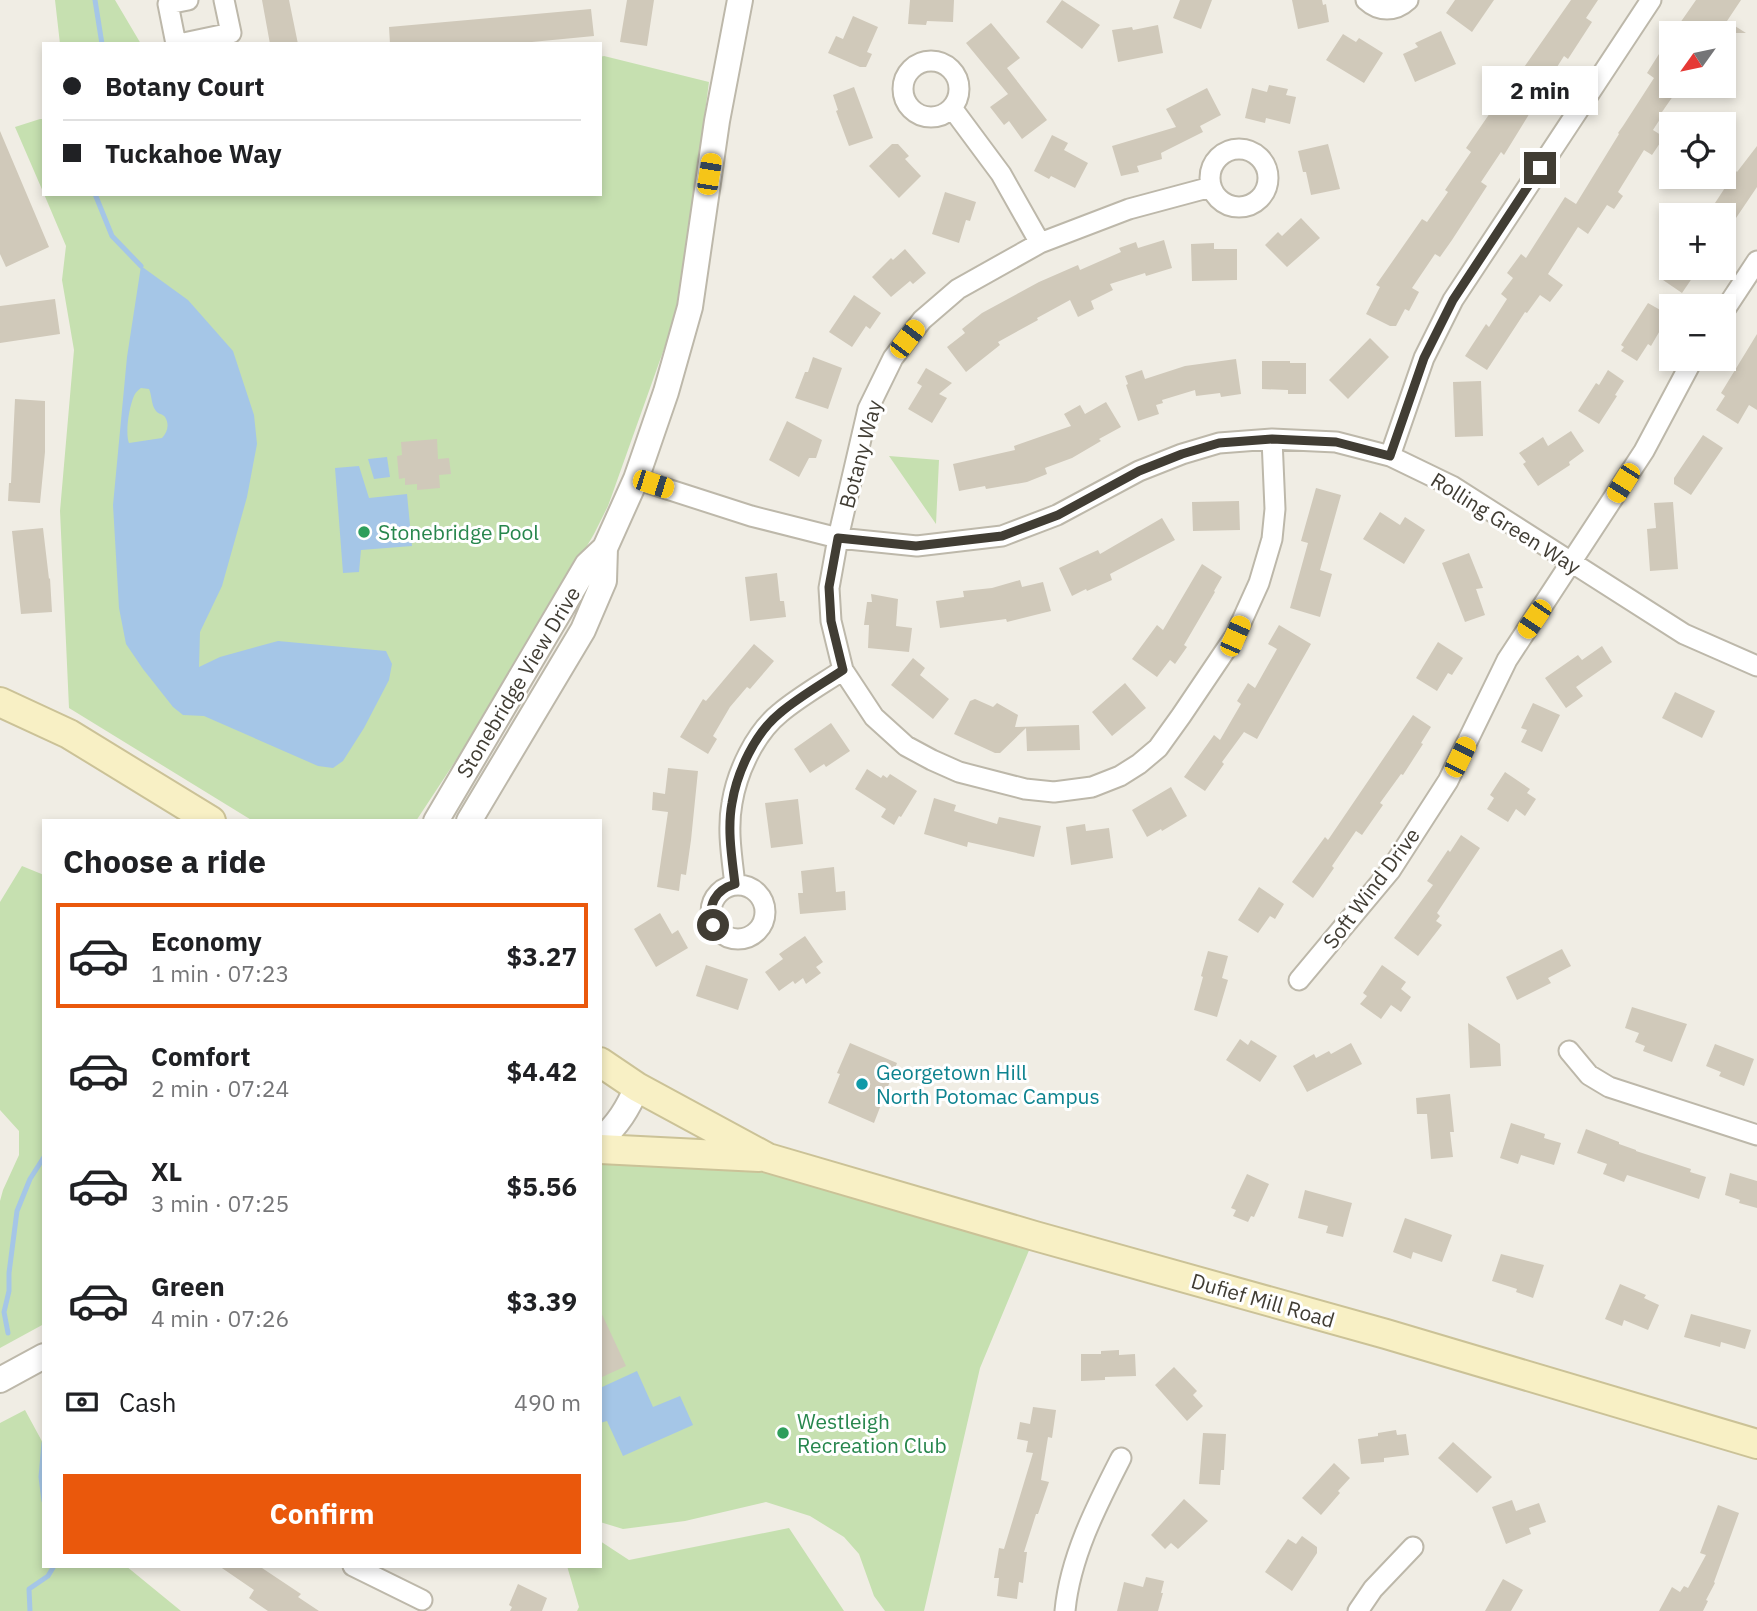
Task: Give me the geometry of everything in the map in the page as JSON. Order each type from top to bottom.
[{"type":"main road","points":[[0,702],[69,734],[208,819]]},
{"type":"main road","points":[[602,1063],[637,1087],[768,1158]]},
{"type":"main road","points":[[602,1149],[768,1158]]},
{"type":"main road","name":"Dufief Mill Road","points":[[768,1158],[1386,1334],[1757,1444]]},
{"type":"street","points":[[178,42],[168,4],[188,0]]},
{"type":"street","points":[[188,42],[231,33],[224,0]]},
{"type":"street","name":"Stonebridge View Drive","points":[[470,819],[583,630],[604,581],[606,548],[636,479],[667,392],[690,307],[717,121],[740,0]]},
{"type":"street","points":[[1366,0],[1377,8],[1386,10],[1408,0]]},
{"type":"street","points":[[1390,456],[1424,358],[1453,300],[1651,0]]},
{"type":"street","points":[[952,108],[1001,174],[1040,243]]},
{"type":"street","name":"Botany Way","points":[[1211,187],[1129,209],[1040,243],[958,289],[922,320],[893,358],[868,409],[829,587],[831,621],[843,670],[874,717],[906,746],[959,772],[1025,789],[1054,792],[1092,787],[1119,776],[1158,748],[1235,636],[1254,594],[1272,539],[1275,509],[1272,439]]},
{"type":"street","points":[[1735,294],[1757,261]]},
{"type":"street","name":"Soft Wind Drive","points":[[1299,980],[1390,871],[1448,781],[1507,660],[1644,451],[1687,371]]},
{"type":"street","name":"Rolling Green Way","points":[[636,479],[751,516],[838,538],[916,546],[1002,536],[1058,515],[1139,471],[1219,443],[1272,439],[1336,442],[1390,456],[1452,486],[1684,634],[1757,666]]},
{"type":"street","name":"Stonebridge View Drive","points":[[437,819],[587,565],[606,548]]},
{"type":"street","points":[[735,884],[730,847],[732,803],[744,763],[757,738],[778,714],[843,670]]},
{"type":"street","points":[[1569,1051],[1589,1075],[1609,1087],[1757,1135]]},
{"type":"street","points":[[602,1138],[612,1130],[628,1108],[637,1087]]},
{"type":"street","points":[[0,1380],[42,1357]]},
{"type":"street","points":[[1065,1611],[1074,1567],[1094,1513],[1121,1458]]},
{"type":"street","points":[[1358,1611],[1373,1589],[1413,1548]]},
{"type":"street","points":[[357,1568],[422,1600]]},
{"type":"green space","points":[[55,0],[115,0],[140,42],[60,42]]},
{"type":"green space","points":[[602,56],[709,82],[680,304],[608,506],[594,534],[506,684],[417,819],[250,819],[69,708],[60,511],[74,350],[62,280],[66,246],[45,196],[602,196]]},
{"type":"green space","points":[[42,119],[42,189],[15,127]]},
{"type":"green space","points":[[889,456],[939,460],[936,524]]},
{"type":"green space","points":[[22,866],[42,874],[42,1325],[0,1348],[0,1201],[19,1155],[19,1131],[0,1110],[0,902]]},
{"type":"green space","name":"Westleigh Recreation Club","points":[[602,1149],[768,1158],[1035,1236],[980,1368],[924,1611],[885,1611],[874,1596],[859,1554],[844,1537],[810,1516],[766,1502],[685,1521],[623,1529],[602,1523]]},
{"type":"green space","points":[[25,1410],[42,1441],[42,1568],[128,1568],[181,1611],[0,1611],[0,1423]]},
{"type":"green space","points":[[789,1528],[844,1611],[577,1611],[579,1607],[568,1568],[602,1568],[602,1542],[629,1560]]},
{"type":"water","points":[[141,266],[188,300],[233,351],[254,415],[257,444],[247,497],[222,586],[200,632],[199,667],[220,657],[278,641],[386,651],[392,664],[389,680],[343,761],[333,768],[318,766],[204,716],[183,715],[173,707],[126,644],[119,608],[113,505],[127,357]],"holes":[[[141,388],[149,389],[154,409],[164,416],[168,426],[162,438],[129,443],[128,427],[132,401]]]},
{"type":"water","points":[[387,457],[390,477],[374,479],[368,459]]},
{"type":"water","points":[[359,466],[369,498],[407,494],[412,546],[361,550],[359,572],[343,573],[335,468]]},
{"type":"water","points":[[637,1371],[653,1407],[680,1396],[693,1425],[623,1456],[607,1421],[602,1422],[602,1387]]},
{"type":"building","points":[[262,0],[289,0],[298,42],[270,42]]},
{"type":"building","points":[[627,0],[654,0],[647,46],[620,42]]},
{"type":"building","points":[[910,0],[954,0],[953,22],[927,21],[926,25],[908,24]]},
{"type":"building","points":[[1062,0],[1100,25],[1082,49],[1046,22]]},
{"type":"building","points":[[1180,0],[1212,0],[1201,29],[1173,18]]},
{"type":"building","points":[[1292,0],[1322,0],[1323,5],[1326,4],[1329,22],[1298,29]]},
{"type":"building","points":[[1455,0],[1494,0],[1472,32],[1446,13]]},
{"type":"building","points":[[1571,0],[1598,0],[1586,18],[1592,22],[1568,59],[1564,56],[1504,155],[1501,152],[1481,182],[1487,186],[1452,240],[1440,257],[1435,254],[1412,288],[1419,292],[1409,311],[1405,309],[1396,326],[1390,326],[1366,314],[1380,287],[1376,285],[1422,219],[1427,222],[1448,192],[1445,190],[1471,152],[1466,148],[1503,94],[1497,90],[1507,75],[1515,80]]},
{"type":"building","points":[[1696,0],[1741,0],[1727,21],[1681,21]]},
{"type":"building","points":[[591,9],[594,36],[532,42],[390,42],[389,27]]},
{"type":"building","points":[[853,16],[878,27],[867,52],[872,54],[866,67],[828,53],[836,36],[843,39]]},
{"type":"building","points":[[991,23],[1020,58],[1007,68],[1047,120],[1022,139],[1009,121],[1004,125],[990,107],[1008,94],[966,43]]},
{"type":"building","points":[[1158,25],[1163,53],[1118,62],[1112,30],[1132,27],[1133,30]]},
{"type":"building","points":[[1736,27],[1746,33],[1736,33]]},
{"type":"building","points":[[1441,31],[1456,64],[1415,82],[1403,54],[1418,47],[1415,43]]},
{"type":"building","points":[[1343,34],[1356,42],[1359,38],[1383,53],[1364,83],[1326,60]]},
{"type":"building","points":[[1659,54],[1659,98],[1672,98],[1662,112],[1659,112],[1659,121],[1653,130],[1659,134],[1659,144],[1652,155],[1644,150],[1618,192],[1623,196],[1614,209],[1607,205],[1588,234],[1578,227],[1548,274],[1563,285],[1550,302],[1540,295],[1527,313],[1525,312],[1487,370],[1465,356],[1486,324],[1489,327],[1507,299],[1501,294],[1513,278],[1507,273],[1521,254],[1526,258],[1565,197],[1576,204],[1654,78],[1647,73]]},
{"type":"building","points":[[1269,85],[1288,89],[1286,95],[1296,97],[1290,124],[1266,118],[1265,123],[1245,118],[1252,88],[1267,92]]},
{"type":"building","points":[[854,87],[873,138],[849,146],[833,95]]},
{"type":"building","points":[[1207,88],[1221,115],[1200,126],[1203,132],[1161,153],[1162,159],[1137,166],[1139,172],[1121,176],[1112,146],[1176,127],[1166,109]]},
{"type":"building","points":[[0,131],[49,247],[6,267],[0,254]]},
{"type":"building","points":[[1052,135],[1068,143],[1064,150],[1088,163],[1075,188],[1034,171]]},
{"type":"building","points":[[892,144],[898,144],[909,156],[905,159],[921,176],[899,198],[869,166]]},
{"type":"building","points":[[1328,144],[1340,189],[1311,195],[1298,151]]},
{"type":"building","points":[[1757,146],[1757,187],[1736,218],[1736,203],[1715,203],[1724,189],[1736,189],[1737,172]]},
{"type":"building","points":[[945,192],[976,202],[970,221],[966,220],[959,243],[932,234]]},
{"type":"building","points":[[1301,218],[1320,238],[1287,267],[1265,245],[1278,232],[1282,236]]},
{"type":"building","points":[[1164,240],[1172,268],[1110,284],[1113,290],[1091,301],[1094,309],[1078,317],[1070,300],[998,342],[1000,345],[966,372],[947,347],[965,333],[962,329],[982,313],[1039,282],[1078,265],[1080,270],[1121,252],[1119,248],[1136,242],[1138,248]]},
{"type":"building","points":[[1214,243],[1214,249],[1237,249],[1237,280],[1192,281],[1191,244]]},
{"type":"building","points":[[905,249],[926,273],[913,284],[910,281],[891,297],[872,277],[891,258],[893,260]]},
{"type":"building","points":[[1663,280],[1691,280],[1682,293]]},
{"type":"building","points":[[854,295],[881,313],[870,329],[866,326],[852,347],[829,332]]},
{"type":"building","points":[[55,299],[60,334],[0,343],[0,306]]},
{"type":"building","points":[[1648,303],[1659,309],[1659,332],[1637,361],[1621,351],[1624,347],[1621,345]]},
{"type":"building","points":[[1757,334],[1757,410],[1749,405],[1738,424],[1716,410],[1725,396],[1721,393]]},
{"type":"building","points":[[1370,338],[1389,357],[1348,399],[1329,380]]},
{"type":"building","points":[[813,357],[842,368],[828,409],[795,398]]},
{"type":"building","points":[[1236,359],[1241,394],[1221,397],[1220,393],[1196,396],[1195,390],[1162,400],[1163,403],[1156,405],[1159,414],[1138,421],[1125,376],[1142,370],[1145,379],[1185,366]]},
{"type":"building","points":[[1262,361],[1306,363],[1306,394],[1262,389]]},
{"type":"building","points":[[926,368],[952,383],[939,394],[947,398],[932,423],[908,409],[922,386],[917,383]]},
{"type":"building","points":[[1608,370],[1624,381],[1599,424],[1578,411]]},
{"type":"building","points":[[1481,381],[1483,436],[1455,437],[1453,382]]},
{"type":"building","points":[[15,399],[45,401],[45,452],[40,503],[8,501]]},
{"type":"building","points":[[1106,402],[1121,427],[1072,458],[1045,468],[1047,474],[1027,482],[959,491],[953,464],[1015,450],[1014,446],[1071,426],[1064,414],[1080,405],[1085,414]]},
{"type":"building","points":[[787,421],[822,440],[816,458],[809,458],[799,477],[769,460]]},
{"type":"building","points":[[1571,431],[1584,451],[1569,462],[1570,465],[1538,486],[1519,453],[1543,437],[1548,446]]},
{"type":"building","points":[[1703,435],[1723,448],[1691,495],[1674,484],[1674,478]]},
{"type":"building","points":[[437,439],[438,459],[449,458],[451,474],[439,475],[440,488],[417,490],[417,484],[405,485],[405,478],[399,479],[397,456],[402,455],[401,442]]},
{"type":"building","points":[[1316,488],[1341,495],[1320,570],[1332,574],[1320,617],[1290,608],[1308,543],[1301,541]]},
{"type":"building","points":[[1239,501],[1240,530],[1193,531],[1192,502]]},
{"type":"building","points":[[1673,502],[1678,569],[1650,571],[1647,529],[1656,528],[1654,503]]},
{"type":"building","points":[[1380,512],[1400,525],[1405,517],[1425,530],[1404,564],[1363,539]]},
{"type":"building","points":[[1162,518],[1175,540],[1110,574],[1112,580],[1072,596],[1059,568],[1098,550],[1100,554]]},
{"type":"building","points":[[43,528],[52,612],[21,614],[12,531]]},
{"type":"building","points":[[1469,553],[1483,588],[1476,589],[1485,615],[1465,622],[1442,563]]},
{"type":"building","points":[[1202,564],[1222,577],[1184,645],[1187,647],[1175,664],[1170,660],[1157,677],[1132,659],[1157,625],[1163,630]]},
{"type":"building","points":[[777,573],[780,601],[784,601],[786,617],[750,621],[745,577]]},
{"type":"building","points":[[1020,580],[1022,587],[1043,582],[1051,611],[1007,622],[1006,619],[940,628],[936,601],[964,597],[963,591],[992,588]]},
{"type":"building","points":[[871,594],[898,599],[896,626],[912,628],[909,652],[868,648],[869,625],[864,625],[867,602],[872,602]]},
{"type":"building","points":[[1279,625],[1311,644],[1257,739],[1244,732],[1205,791],[1184,777],[1214,735],[1220,740],[1241,704],[1237,701],[1248,683],[1255,688],[1277,649],[1268,644]]},
{"type":"building","points":[[1438,642],[1463,658],[1452,675],[1448,673],[1437,691],[1416,678]]},
{"type":"building","points":[[754,644],[774,661],[730,707],[713,736],[717,739],[708,754],[680,737],[703,699],[706,701]]},
{"type":"building","points":[[1602,646],[1612,662],[1576,687],[1583,696],[1566,708],[1545,678],[1578,655],[1582,660]]},
{"type":"building","points":[[913,658],[925,668],[920,675],[949,699],[933,719],[891,685]]},
{"type":"building","points":[[1125,683],[1146,708],[1112,736],[1092,712]]},
{"type":"building","points":[[1675,692],[1715,711],[1702,738],[1662,718]]},
{"type":"building","points":[[975,699],[993,707],[997,703],[1018,715],[1015,727],[1079,725],[1080,750],[1027,751],[1026,728],[1000,753],[954,734],[970,701]]},
{"type":"building","points":[[1533,703],[1560,715],[1542,752],[1521,742],[1527,730],[1521,728]]},
{"type":"building","points":[[1413,715],[1431,727],[1421,743],[1423,744],[1380,803],[1383,805],[1362,835],[1356,831],[1313,898],[1292,882],[1325,837],[1328,840]]},
{"type":"building","points":[[831,723],[850,751],[826,767],[824,764],[810,773],[794,749]]},
{"type":"building","points":[[668,768],[698,771],[686,875],[681,874],[679,891],[657,887],[668,812],[652,810],[653,792],[665,794]]},
{"type":"building","points":[[867,769],[881,778],[883,775],[887,778],[890,774],[917,791],[894,825],[881,817],[886,809],[855,789]]},
{"type":"building","points":[[1505,772],[1530,789],[1527,793],[1536,799],[1525,816],[1516,809],[1508,822],[1487,809],[1494,798],[1490,795]]},
{"type":"building","points":[[1171,787],[1187,816],[1147,837],[1132,810]]},
{"type":"building","points":[[934,798],[956,805],[954,811],[997,824],[999,817],[1041,826],[1034,857],[968,842],[967,847],[924,834]]},
{"type":"building","points":[[798,799],[803,844],[771,848],[765,803]]},
{"type":"building","points":[[1085,824],[1086,831],[1109,828],[1113,858],[1071,865],[1066,827]]},
{"type":"building","points":[[1461,835],[1480,848],[1437,913],[1440,916],[1436,921],[1442,925],[1418,956],[1394,938],[1433,885],[1427,881]]},
{"type":"building","points":[[834,867],[836,892],[845,891],[846,910],[800,914],[798,893],[803,893],[801,871]]},
{"type":"building","points":[[1259,887],[1284,904],[1275,919],[1270,916],[1258,933],[1238,920]]},
{"type":"building","points":[[660,913],[672,934],[678,930],[688,948],[656,967],[634,929]]},
{"type":"building","points":[[805,936],[823,962],[816,967],[821,973],[806,984],[803,978],[795,984],[793,981],[779,991],[765,972],[783,959],[779,954]]},
{"type":"building","points":[[1562,949],[1571,966],[1548,978],[1551,983],[1517,1000],[1506,977]]},
{"type":"building","points":[[1208,951],[1228,956],[1222,978],[1228,980],[1217,1017],[1194,1010]]},
{"type":"building","points":[[706,965],[748,979],[738,1010],[696,996]]},
{"type":"building","points":[[1382,965],[1406,982],[1401,989],[1411,997],[1401,1012],[1391,1005],[1381,1019],[1360,1004],[1367,996],[1363,993]]},
{"type":"building","points":[[1632,1007],[1687,1024],[1672,1062],[1643,1051],[1645,1046],[1635,1042],[1639,1033],[1625,1028]]},
{"type":"building","points":[[1468,1023],[1500,1044],[1501,1066],[1470,1068]]},
{"type":"building","points":[[1240,1039],[1248,1045],[1251,1040],[1277,1056],[1260,1082],[1226,1060]]},
{"type":"building","name":"Georgetown Hill North Potomac Campus","points":[[850,1043],[897,1063],[874,1123],[828,1103]]},
{"type":"building","points":[[1351,1043],[1362,1064],[1307,1092],[1293,1066],[1314,1054],[1316,1058],[1329,1051],[1331,1054]]},
{"type":"building","points":[[1715,1044],[1754,1059],[1744,1086],[1719,1076],[1721,1072],[1706,1066]]},
{"type":"building","points":[[1450,1094],[1454,1132],[1450,1132],[1453,1157],[1431,1159],[1427,1114],[1417,1114],[1416,1098]]},
{"type":"building","points":[[1511,1123],[1545,1134],[1544,1138],[1561,1143],[1554,1165],[1521,1155],[1518,1164],[1500,1158]]},
{"type":"building","points":[[1586,1129],[1706,1177],[1699,1199],[1627,1175],[1624,1182],[1603,1174],[1607,1164],[1577,1153]]},
{"type":"building","points":[[1730,1173],[1757,1181],[1757,1208],[1739,1203],[1740,1200],[1725,1195]]},
{"type":"building","points":[[1247,1174],[1269,1184],[1254,1217],[1251,1216],[1248,1222],[1233,1216],[1236,1210],[1231,1208]]},
{"type":"building","points":[[1305,1190],[1352,1203],[1343,1237],[1326,1233],[1328,1226],[1298,1218]]},
{"type":"building","points":[[1405,1218],[1452,1235],[1442,1262],[1413,1252],[1411,1259],[1393,1252]]},
{"type":"building","points":[[1501,1254],[1544,1265],[1533,1298],[1516,1292],[1517,1289],[1492,1281]]},
{"type":"building","points":[[1620,1284],[1646,1295],[1644,1298],[1659,1305],[1648,1330],[1624,1320],[1622,1326],[1605,1319]]},
{"type":"building","points":[[602,1314],[626,1366],[602,1377]]},
{"type":"building","points":[[1691,1314],[1751,1330],[1745,1349],[1721,1342],[1720,1347],[1684,1337]]},
{"type":"building","points":[[1119,1350],[1119,1355],[1135,1354],[1136,1376],[1081,1381],[1081,1354]]},
{"type":"building","points":[[1174,1367],[1197,1391],[1193,1395],[1203,1406],[1187,1421],[1155,1385]]},
{"type":"building","points":[[1033,1407],[1056,1410],[1052,1438],[1048,1437],[1041,1480],[1049,1482],[1024,1552],[1027,1552],[1023,1583],[1019,1582],[1017,1599],[997,1596],[999,1578],[994,1578],[999,1548],[1004,1549],[1033,1453],[1026,1452],[1028,1441],[1017,1439],[1020,1422],[1030,1424]]},
{"type":"building","points":[[1396,1430],[1397,1435],[1406,1434],[1409,1455],[1384,1458],[1384,1462],[1361,1464],[1358,1439]]},
{"type":"building","points":[[1203,1433],[1226,1434],[1224,1470],[1221,1470],[1220,1485],[1199,1484]]},
{"type":"building","points":[[1453,1442],[1492,1477],[1477,1493],[1438,1458]]},
{"type":"building","points":[[1334,1463],[1350,1478],[1321,1515],[1302,1498]]},
{"type":"building","points":[[1184,1499],[1208,1521],[1178,1549],[1171,1543],[1165,1549],[1151,1535]]},
{"type":"building","points":[[1512,1500],[1516,1511],[1539,1503],[1546,1522],[1529,1528],[1531,1534],[1506,1544],[1492,1507]]},
{"type":"building","points":[[1718,1505],[1739,1513],[1703,1611],[1659,1611],[1672,1587],[1680,1592],[1684,1586],[1688,1588],[1706,1555],[1700,1553]]},
{"type":"building","points":[[1302,1536],[1317,1547],[1317,1553],[1292,1591],[1265,1572],[1288,1539],[1296,1544]]},
{"type":"building","points":[[222,1568],[262,1568],[301,1594],[298,1597],[319,1611],[268,1611],[249,1598],[254,1590]]},
{"type":"building","points":[[1146,1577],[1164,1581],[1158,1611],[1117,1611],[1124,1582],[1143,1587]]},
{"type":"building","points":[[1503,1579],[1523,1590],[1511,1611],[1485,1611]]},
{"type":"building","points":[[518,1584],[547,1598],[542,1611],[510,1611],[512,1607],[509,1605]]},
{"type":"waterway","points":[[95,0],[102,42]]},
{"type":"waterway","points":[[96,196],[112,236],[141,266]]},
{"type":"waterway","points":[[8,1333],[4,1312],[9,1291],[17,1211],[30,1179],[42,1160]]},
{"type":"waterway","points":[[42,1466],[42,1485]]},
{"type":"waterway","points":[[30,1611],[29,1589],[48,1576],[53,1568]]},
{"type":"place","name":"Stonebridge Pool","points":[[364,532]]},
{"type":"place","name":"Georgetown Hill North Potomac Campus","points":[[862,1084]]},
{"type":"place","name":"Westleigh Recreation Club","points":[[783,1433]]},
{"type":"route","points":[[713,925],[710,916],[713,899],[726,887],[735,884],[730,847],[732,803],[744,763],[757,738],[778,714],[843,670],[831,621],[829,587],[838,538],[916,546],[1002,536],[1058,515],[1139,471],[1219,443],[1272,439],[1336,442],[1390,456],[1424,358],[1453,300],[1540,168]]}]
